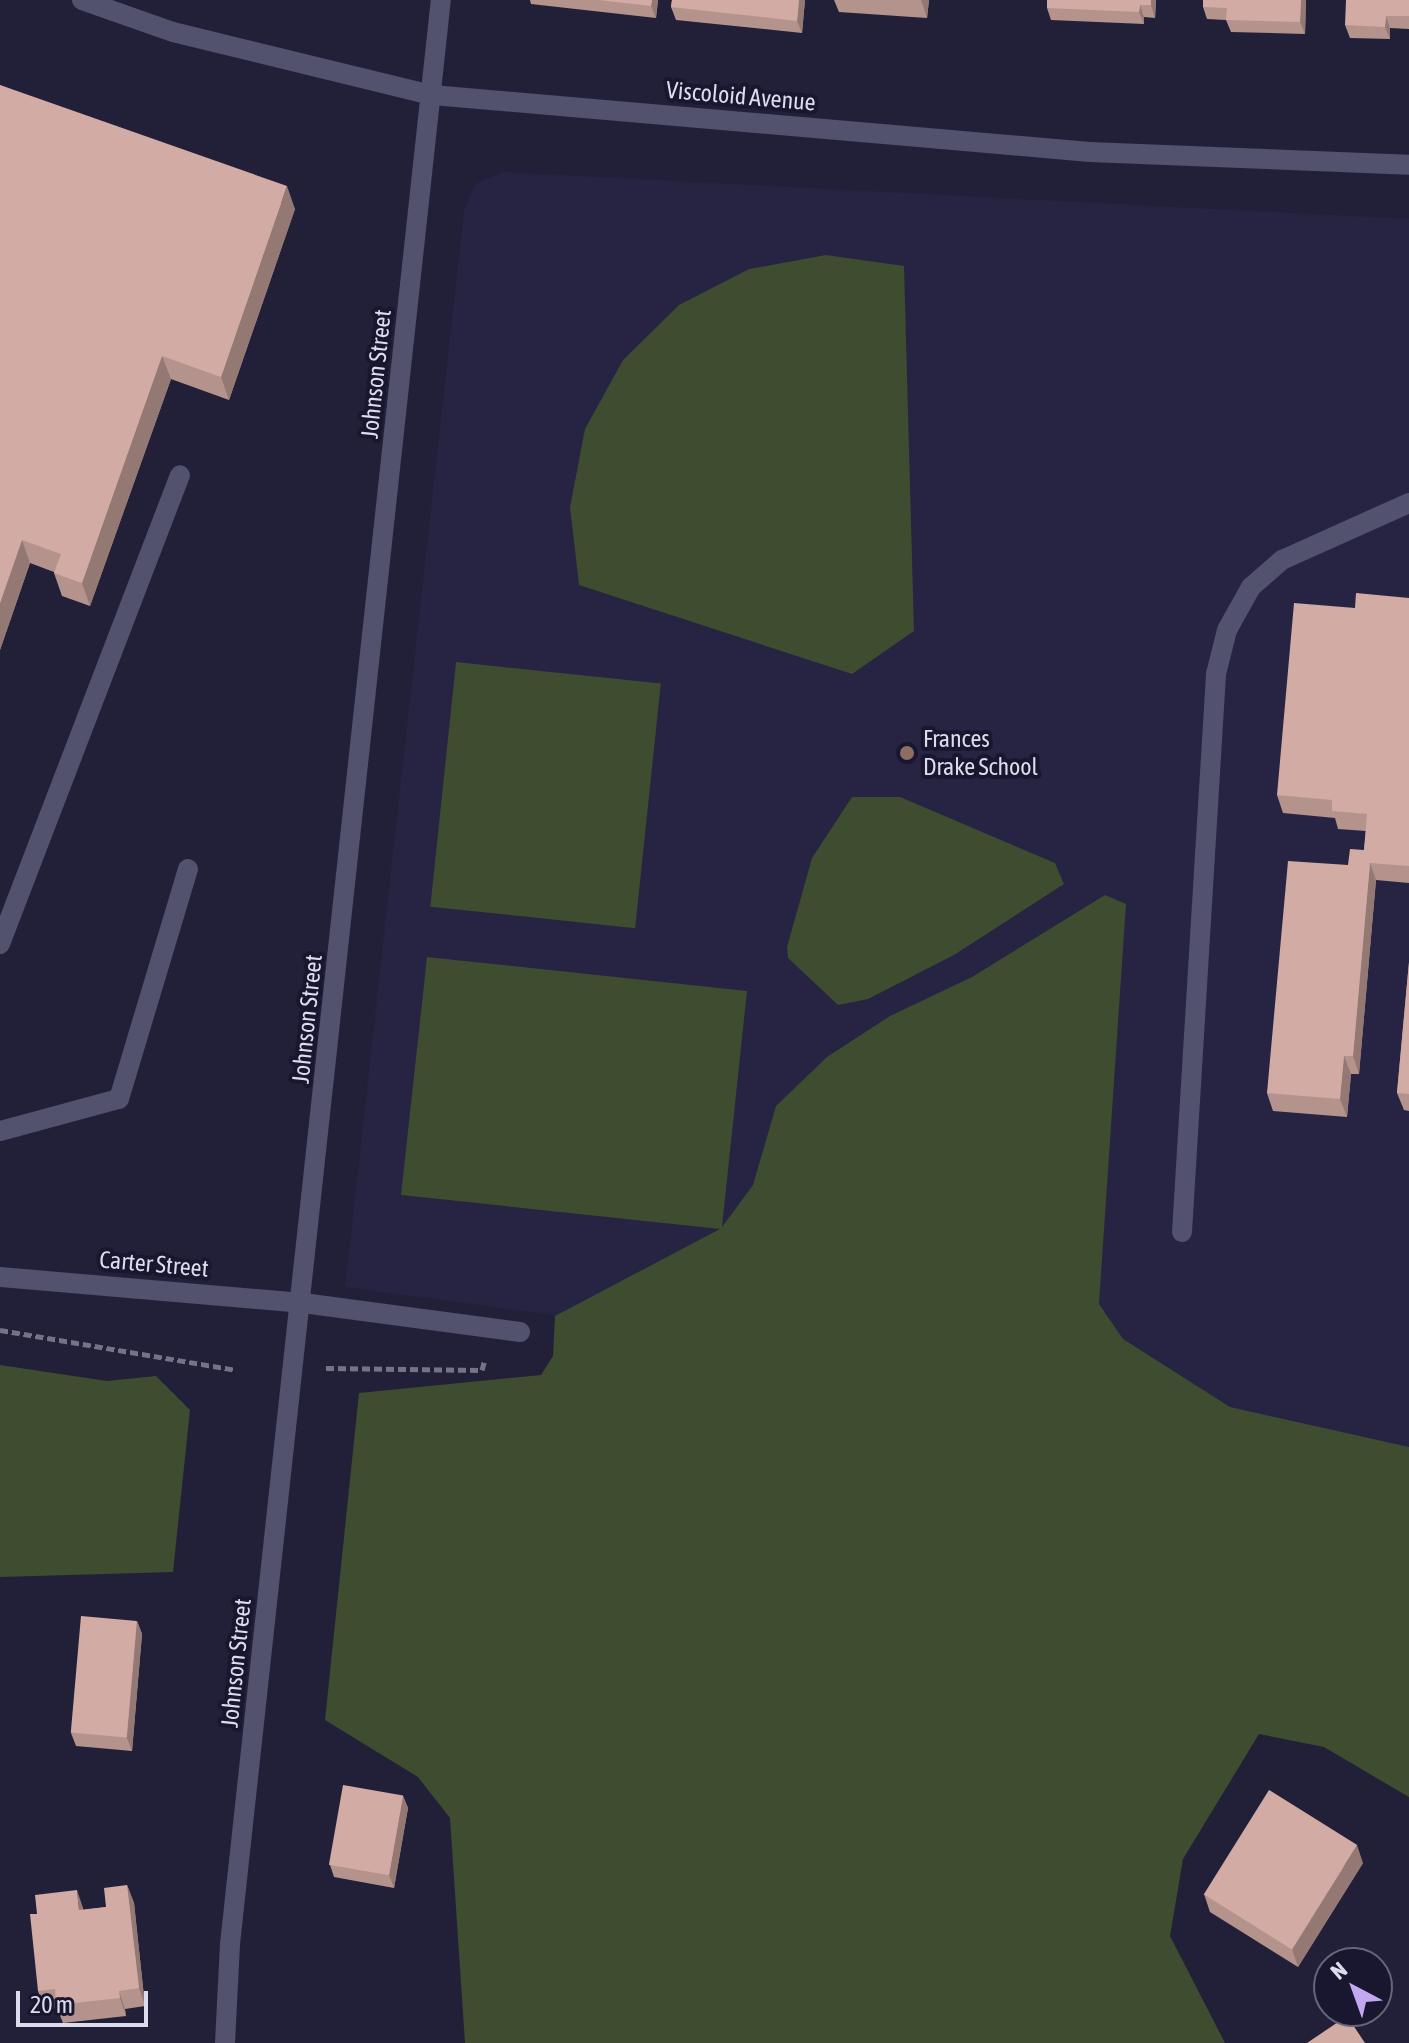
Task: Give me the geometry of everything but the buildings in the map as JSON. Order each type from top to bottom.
[{"type":"street","name":"Viscoloid Avenue","points":[[82,0],[173,32],[432,95],[1090,152],[1409,165]]},
{"type":"street","name":"Johnson Street","points":[[225,2043],[230,1944],[303,1303],[441,0]]},
{"type":"street","points":[[0,944],[180,475]]},
{"type":"street","points":[[1182,1232],[1216,674],[1227,630],[1251,587],[1282,560],[1409,503]]},
{"type":"street","points":[[0,1131],[119,1099],[188,869]]},
{"type":"street","name":"Carter Street","points":[[0,1277],[303,1303],[520,1332]]},
{"type":"path","points":[[0,1330],[236,1370]]},
{"type":"path","points":[[326,1368],[482,1370],[489,1345]]},
{"type":"shaded area","name":"Frances Drake School","points":[[502,172],[1409,219],[1409,1492],[1230,1407],[345,1287],[464,211],[475,184]]},
{"type":"green space","points":[[826,255],[904,266],[914,631],[852,674],[579,585],[570,507],[585,429],[623,360],[679,305],[749,269]]},
{"type":"green space","points":[[456,662],[661,684],[635,928],[430,907]]},
{"type":"green space","points":[[852,797],[900,797],[1055,863],[1064,884],[954,955],[868,999],[838,1005],[788,958],[787,947],[812,858]]},
{"type":"green space","points":[[1105,895],[1126,904],[1099,1304],[1123,1339],[1230,1407],[1409,1447],[1409,1797],[1324,1747],[1259,1734],[1183,1859],[1170,1936],[1225,2043],[465,2043],[450,1818],[418,1777],[325,1720],[359,1393],[541,1375],[553,1356],[555,1316],[720,1229],[401,1195],[427,957],[747,991],[722,1227],[753,1185],[776,1106],[827,1057],[890,1016],[972,977]]},
{"type":"green space","points":[[0,1365],[107,1381],[156,1376],[190,1410],[173,1572],[0,1577]]},
{"type":"place","name":"Frances Drake School","points":[[907,753]]}]
